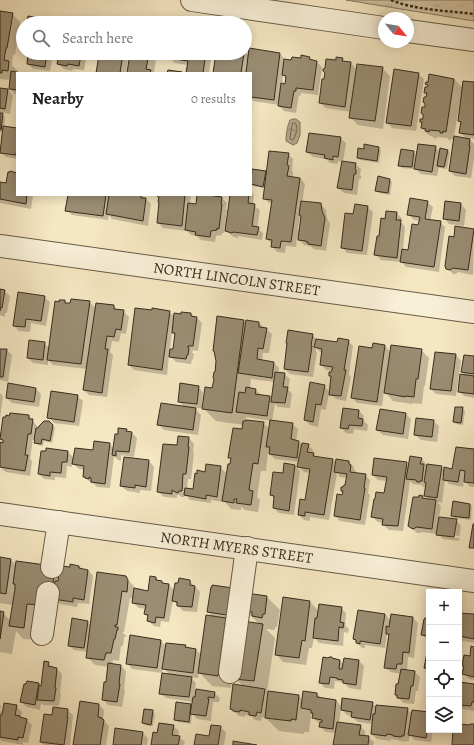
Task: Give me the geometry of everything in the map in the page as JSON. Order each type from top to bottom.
[{"type":"street","points":[[192,0],[378,27]]},
{"type":"street","points":[[414,32],[474,40]]},
{"type":"street","name":"NORTH LINCOLN STREET","points":[[0,246],[474,312]]},
{"type":"street","name":"NORTH MYERS STREET","points":[[0,514],[474,581]]},
{"type":"street","points":[[52,567],[59,522]]},
{"type":"street","points":[[230,672],[247,548]]},
{"type":"street","points":[[42,634],[48,593]]},
{"type":"path","points":[[391,0],[406,5],[474,14]]},
{"type":"path","points":[[406,5],[408,0]]},
{"type":"green space","points":[[346,0],[474,0],[474,21]]},
{"type":"water","points":[[293,119],[300,122],[300,135],[297,143],[293,145],[286,141],[286,133],[290,120]]},
{"type":"building","points":[[0,11],[13,13],[4,60],[9,61],[8,71],[2,70],[2,73],[0,73]]},
{"type":"building","points":[[252,48],[280,53],[274,100],[252,97],[252,72],[246,72],[248,60],[252,60]]},
{"type":"building","points":[[301,55],[310,57],[309,59],[317,61],[313,90],[296,88],[296,91],[294,91],[291,108],[278,106],[281,83],[285,84],[286,76],[282,75],[284,59],[291,60],[292,57],[301,58]]},
{"type":"building","points":[[336,57],[343,58],[342,61],[351,62],[345,107],[319,103],[322,79],[324,79],[325,73],[323,69],[325,68],[326,59],[336,60]]},
{"type":"building","points":[[27,60],[46,60],[45,67],[27,64]]},
{"type":"building","points":[[58,60],[80,60],[79,66],[57,64]]},
{"type":"building","points":[[98,60],[122,60],[120,72],[96,72]]},
{"type":"building","points":[[129,60],[148,60],[146,69],[151,70],[150,72],[127,72]]},
{"type":"building","points":[[181,60],[205,60],[203,72],[186,72],[188,61]]},
{"type":"building","points":[[215,60],[243,60],[241,72],[213,72]]},
{"type":"building","points":[[357,64],[383,67],[375,121],[349,118]]},
{"type":"building","points":[[394,69],[419,73],[411,126],[386,123]]},
{"type":"building","points":[[168,70],[182,72],[167,72]]},
{"type":"building","points":[[11,71],[16,72],[16,90],[9,89]]},
{"type":"building","points":[[429,74],[454,79],[446,132],[443,131],[443,133],[440,133],[440,131],[429,130],[429,132],[425,131],[426,129],[421,128],[422,122],[420,122],[420,119],[423,119],[423,114],[421,113],[422,107],[425,107],[425,103],[423,102],[427,93],[424,93],[425,87],[428,85],[425,84],[428,82]]},
{"type":"building","points":[[463,81],[474,82],[474,135],[459,133],[461,122],[458,121]]},
{"type":"building","points":[[0,88],[8,89],[5,109],[0,108]]},
{"type":"building","points":[[0,113],[3,113],[1,130],[0,130]]},
{"type":"building","points":[[3,126],[16,128],[16,155],[0,153]]},
{"type":"building","points":[[309,133],[341,137],[338,157],[333,156],[333,160],[324,158],[325,155],[306,152]]},
{"type":"building","points":[[454,136],[470,139],[466,174],[449,171]]},
{"type":"building","points":[[364,144],[379,147],[377,161],[357,158],[358,148],[364,149]]},
{"type":"building","points":[[418,144],[436,146],[432,172],[414,169]]},
{"type":"building","points":[[440,148],[448,150],[444,167],[437,166]]},
{"type":"building","points":[[401,149],[414,151],[412,167],[398,166]]},
{"type":"building","points":[[269,151],[289,153],[287,176],[300,178],[291,242],[281,241],[280,248],[271,247],[272,240],[266,239],[272,200],[263,199]]},
{"type":"building","points":[[342,161],[356,163],[356,174],[354,174],[352,190],[337,188]]},
{"type":"building","points":[[252,169],[266,171],[263,187],[252,184]]},
{"type":"building","points":[[8,172],[16,173],[16,196],[27,196],[26,204],[0,199],[0,182],[6,183]]},
{"type":"building","points":[[378,176],[390,179],[388,193],[375,191]]},
{"type":"building","points":[[68,196],[106,196],[103,216],[65,211]]},
{"type":"building","points":[[109,196],[141,196],[141,198],[146,198],[143,221],[106,214]]},
{"type":"building","points":[[157,196],[185,196],[182,226],[157,223],[159,197]]},
{"type":"building","points":[[197,196],[222,197],[219,229],[217,228],[217,230],[211,231],[210,237],[195,235],[196,232],[185,230],[188,203],[196,204]]},
{"type":"building","points":[[230,196],[249,196],[248,203],[255,204],[252,226],[259,227],[257,235],[225,231]]},
{"type":"building","points":[[410,198],[428,201],[425,219],[441,221],[434,267],[400,262],[402,249],[408,250],[412,224],[418,225],[420,217],[407,215]]},
{"type":"building","points":[[301,201],[321,203],[325,218],[321,246],[308,244],[306,241],[298,240]]},
{"type":"building","points":[[445,201],[461,203],[459,221],[443,219]]},
{"type":"building","points":[[355,204],[368,206],[362,251],[341,248],[345,213],[353,214]]},
{"type":"building","points":[[386,211],[397,212],[396,220],[401,220],[397,258],[374,255],[377,236],[379,236],[381,218],[385,219]]},
{"type":"building","points":[[455,226],[474,229],[468,270],[453,268],[450,270],[446,269],[445,266],[449,236],[454,237]]},
{"type":"building","points":[[0,289],[5,290],[2,308],[0,308]]},
{"type":"building","points":[[18,292],[45,296],[41,321],[26,319],[25,327],[13,326]]},
{"type":"building","points":[[71,299],[90,301],[81,364],[47,360],[55,301],[59,302],[59,300],[65,300],[65,303],[70,303]]},
{"type":"building","points":[[96,303],[114,305],[114,309],[124,310],[121,330],[116,329],[114,337],[107,336],[105,349],[108,349],[102,393],[83,390]]},
{"type":"building","points":[[135,308],[152,310],[152,308],[170,311],[162,370],[128,365]]},
{"type":"building","points":[[181,312],[191,313],[191,316],[197,317],[193,346],[188,346],[188,355],[186,359],[169,357],[170,349],[173,349],[175,333],[172,333],[174,313],[181,314]]},
{"type":"building","points":[[217,316],[244,320],[232,413],[202,409],[205,387],[212,388],[214,379],[216,361],[213,351]]},
{"type":"building","points":[[246,320],[259,322],[259,327],[267,328],[263,349],[258,348],[257,359],[274,362],[272,378],[238,373]]},
{"type":"building","points":[[288,330],[313,334],[308,372],[284,369]]},
{"type":"building","points":[[338,338],[349,340],[344,370],[346,370],[341,396],[329,395],[331,376],[329,376],[329,372],[331,372],[333,367],[320,365],[322,349],[314,347],[316,339],[337,342]]},
{"type":"building","points":[[29,340],[45,342],[43,360],[27,358]]},
{"type":"building","points":[[373,343],[385,345],[377,402],[351,398],[359,346],[372,348]]},
{"type":"building","points":[[391,345],[422,349],[414,397],[384,393]]},
{"type":"building","points":[[0,349],[7,349],[3,377],[0,377]]},
{"type":"building","points":[[435,352],[456,354],[451,391],[430,389]]},
{"type":"building","points":[[464,355],[474,356],[474,374],[461,372]]},
{"type":"building","points":[[275,372],[285,373],[283,387],[288,387],[285,403],[271,402]]},
{"type":"building","points":[[460,374],[474,376],[474,394],[458,392]]},
{"type":"building","points":[[310,382],[325,385],[321,405],[316,404],[313,422],[304,420]]},
{"type":"building","points":[[8,383],[36,388],[34,402],[6,398]]},
{"type":"building","points":[[180,383],[199,386],[197,404],[178,402]]},
{"type":"building","points":[[246,387],[256,389],[255,394],[270,396],[267,416],[236,412],[239,392],[245,393]]},
{"type":"building","points":[[51,391],[78,395],[74,422],[47,418]]},
{"type":"building","points":[[161,403],[196,408],[193,430],[157,425]]},
{"type":"building","points":[[455,407],[463,407],[461,423],[453,422]]},
{"type":"building","points":[[343,408],[359,410],[358,418],[363,419],[362,426],[349,425],[348,429],[340,428]]},
{"type":"building","points":[[380,409],[406,413],[403,434],[376,430]]},
{"type":"building","points":[[10,413],[29,415],[29,419],[33,419],[31,434],[28,434],[25,455],[28,455],[25,471],[0,467],[0,442],[3,443],[3,440],[0,439],[3,417],[6,417],[6,415],[9,416]]},
{"type":"building","points":[[416,418],[434,420],[432,437],[414,435]]},
{"type":"building","points":[[270,420],[293,423],[291,439],[299,441],[297,458],[269,454],[270,447],[266,447]]},
{"type":"building","points":[[44,421],[49,421],[53,425],[50,441],[42,439],[41,444],[34,443],[36,428],[38,428]]},
{"type":"building","points":[[243,421],[264,422],[258,464],[253,463],[249,490],[253,491],[251,505],[236,503],[237,499],[234,499],[234,503],[222,501],[228,464],[230,464],[231,458],[228,458],[233,428],[242,429]]},
{"type":"building","points":[[118,428],[127,429],[126,431],[132,432],[129,452],[116,451],[116,456],[112,455],[115,434],[118,434]]},
{"type":"building","points":[[178,436],[189,437],[186,474],[183,474],[182,491],[179,491],[178,493],[172,490],[172,494],[157,492],[163,444],[177,445]]},
{"type":"building","points":[[94,441],[110,443],[105,484],[91,482],[91,478],[89,477],[89,479],[83,477],[84,466],[72,464],[75,448],[93,450]]},
{"type":"building","points":[[302,443],[309,444],[307,452],[314,453],[313,456],[333,459],[324,515],[305,512],[305,516],[298,515],[300,499],[305,500],[310,469],[297,467]]},
{"type":"building","points":[[456,447],[474,449],[474,483],[464,482],[465,471],[460,470],[458,482],[443,480],[444,467],[452,469]]},
{"type":"building","points":[[46,448],[68,451],[67,462],[62,462],[61,473],[50,472],[50,476],[38,474],[41,451],[46,451]]},
{"type":"building","points":[[410,456],[422,458],[420,464],[424,464],[422,481],[420,482],[406,479]]},
{"type":"building","points":[[124,457],[149,460],[146,487],[135,485],[135,488],[120,486]]},
{"type":"building","points":[[374,458],[407,462],[398,526],[382,525],[383,519],[371,517],[376,492],[384,493],[387,477],[372,475]]},
{"type":"building","points":[[336,459],[349,461],[349,464],[351,465],[350,472],[366,474],[360,520],[334,516],[337,494],[342,495],[343,491],[341,491],[341,487],[345,485],[347,474],[334,472]]},
{"type":"building","points":[[284,463],[295,465],[289,511],[273,508],[274,496],[270,495],[273,472],[283,473]]},
{"type":"building","points":[[206,464],[221,466],[217,497],[206,495],[206,499],[184,495],[185,488],[193,489],[195,473],[197,474],[197,470],[205,472]]},
{"type":"building","points":[[427,464],[442,466],[437,498],[424,496],[426,483],[424,482]]},
{"type":"building","points":[[419,495],[423,496],[422,498],[436,500],[432,529],[416,527],[414,529],[408,526],[413,497],[419,497]]},
{"type":"building","points":[[453,501],[470,504],[469,518],[451,516]]},
{"type":"building","points":[[439,517],[457,519],[454,537],[436,535]]},
{"type":"building","points":[[473,524],[474,548],[469,548]]},
{"type":"building","points":[[0,557],[11,559],[6,594],[0,593]]},
{"type":"building","points":[[16,561],[46,565],[55,569],[52,590],[40,605],[27,604],[24,628],[9,626],[15,589],[15,584],[13,584]]},
{"type":"building","points":[[70,564],[88,570],[84,600],[73,598],[73,602],[53,599],[55,581],[58,581],[60,566],[70,567]]},
{"type":"building","points":[[97,572],[126,576],[128,580],[127,592],[122,591],[117,625],[115,625],[115,627],[118,627],[118,630],[114,639],[111,653],[106,653],[104,660],[86,658]]},
{"type":"building","points":[[150,576],[156,577],[156,580],[162,581],[162,583],[169,584],[164,618],[156,617],[155,623],[147,621],[148,615],[144,614],[146,605],[132,603],[134,588],[148,591]]},
{"type":"building","points":[[179,578],[190,580],[190,585],[195,586],[192,607],[177,606],[177,602],[172,601],[175,583],[178,583]]},
{"type":"building","points":[[212,585],[233,588],[234,616],[207,612]]},
{"type":"building","points":[[246,593],[267,596],[265,614],[263,614],[262,618],[252,616],[252,612],[244,611]]},
{"type":"building","points":[[283,597],[310,601],[305,641],[302,640],[299,658],[275,655]]},
{"type":"building","points":[[319,604],[342,607],[340,622],[344,623],[343,628],[339,627],[338,641],[313,638],[315,618],[317,618]]},
{"type":"building","points":[[358,610],[385,614],[380,644],[360,641],[360,644],[356,643],[356,640],[353,639]]},
{"type":"building","points":[[0,611],[4,612],[0,639]]},
{"type":"building","points":[[462,613],[474,614],[474,639],[462,637]]},
{"type":"building","points":[[391,614],[413,617],[409,653],[403,652],[402,664],[397,664],[396,669],[384,668],[389,634],[386,634],[386,626],[389,627]]},
{"type":"building","points":[[206,615],[226,618],[218,676],[198,673]]},
{"type":"building","points":[[72,618],[88,621],[84,648],[68,646]]},
{"type":"building","points":[[426,618],[426,636],[421,635]]},
{"type":"building","points":[[243,621],[263,624],[254,681],[234,679]]},
{"type":"building","points":[[130,635],[161,640],[157,668],[126,664]]},
{"type":"building","points":[[166,643],[186,645],[185,647],[196,649],[193,673],[162,669]]},
{"type":"building","points":[[471,646],[474,647],[474,677],[462,674],[464,655],[470,656]]},
{"type":"building","points":[[323,657],[332,657],[340,660],[339,669],[342,669],[344,658],[359,660],[356,685],[343,683],[343,680],[330,677],[329,684],[319,683]]},
{"type":"building","points":[[426,658],[426,668],[424,668]]},
{"type":"building","points":[[44,661],[49,662],[48,666],[57,668],[54,701],[37,700],[39,685],[41,686]]},
{"type":"building","points":[[108,663],[121,665],[117,702],[102,700]]},
{"type":"building","points":[[401,669],[415,671],[409,699],[397,698],[397,695],[395,695],[396,684],[398,684]]},
{"type":"building","points":[[162,673],[192,677],[189,697],[159,694]]},
{"type":"building","points":[[27,681],[39,683],[35,705],[20,702],[24,684],[26,684]]},
{"type":"building","points":[[462,682],[474,684],[474,702],[472,702],[471,706],[462,705]]},
{"type":"building","points":[[233,684],[265,689],[261,713],[257,712],[256,716],[249,715],[249,712],[240,710],[240,712],[233,711],[230,709]]},
{"type":"building","points":[[196,689],[215,692],[214,698],[208,697],[209,699],[206,716],[190,714]]},
{"type":"building","points":[[268,691],[299,695],[296,720],[291,719],[291,721],[265,718]]},
{"type":"building","points":[[303,691],[317,693],[317,697],[336,700],[333,729],[319,727],[322,720],[312,718],[313,713],[311,713],[311,710],[301,708]]},
{"type":"building","points":[[342,698],[373,702],[370,720],[351,717],[352,712],[341,710]]},
{"type":"building","points":[[80,701],[99,704],[98,717],[104,720],[100,745],[73,745]]},
{"type":"building","points":[[176,702],[191,704],[189,722],[174,720]]},
{"type":"building","points":[[4,703],[17,705],[15,715],[27,719],[23,738],[18,737],[18,740],[0,737],[0,715],[2,715]]},
{"type":"building","points":[[376,705],[408,708],[404,736],[371,734],[373,714],[375,714]]},
{"type":"building","points":[[53,707],[68,709],[64,745],[40,742],[44,714],[52,715]]},
{"type":"building","points":[[144,709],[153,710],[151,725],[142,723]]},
{"type":"building","points":[[412,710],[426,712],[426,738],[408,735]]},
{"type":"building","points":[[337,722],[361,725],[359,735],[369,736],[368,745],[333,745]]},
{"type":"building","points":[[159,723],[174,725],[172,735],[180,736],[178,745],[151,745],[153,732],[157,733]]},
{"type":"building","points":[[462,724],[474,724],[474,745],[452,745],[453,733],[462,733]]},
{"type":"building","points":[[211,725],[221,726],[218,745],[194,745],[196,734],[209,736]]},
{"type":"building","points":[[115,728],[143,732],[141,745],[113,745]]},
{"type":"building","points":[[233,741],[257,745],[233,745]]}]
